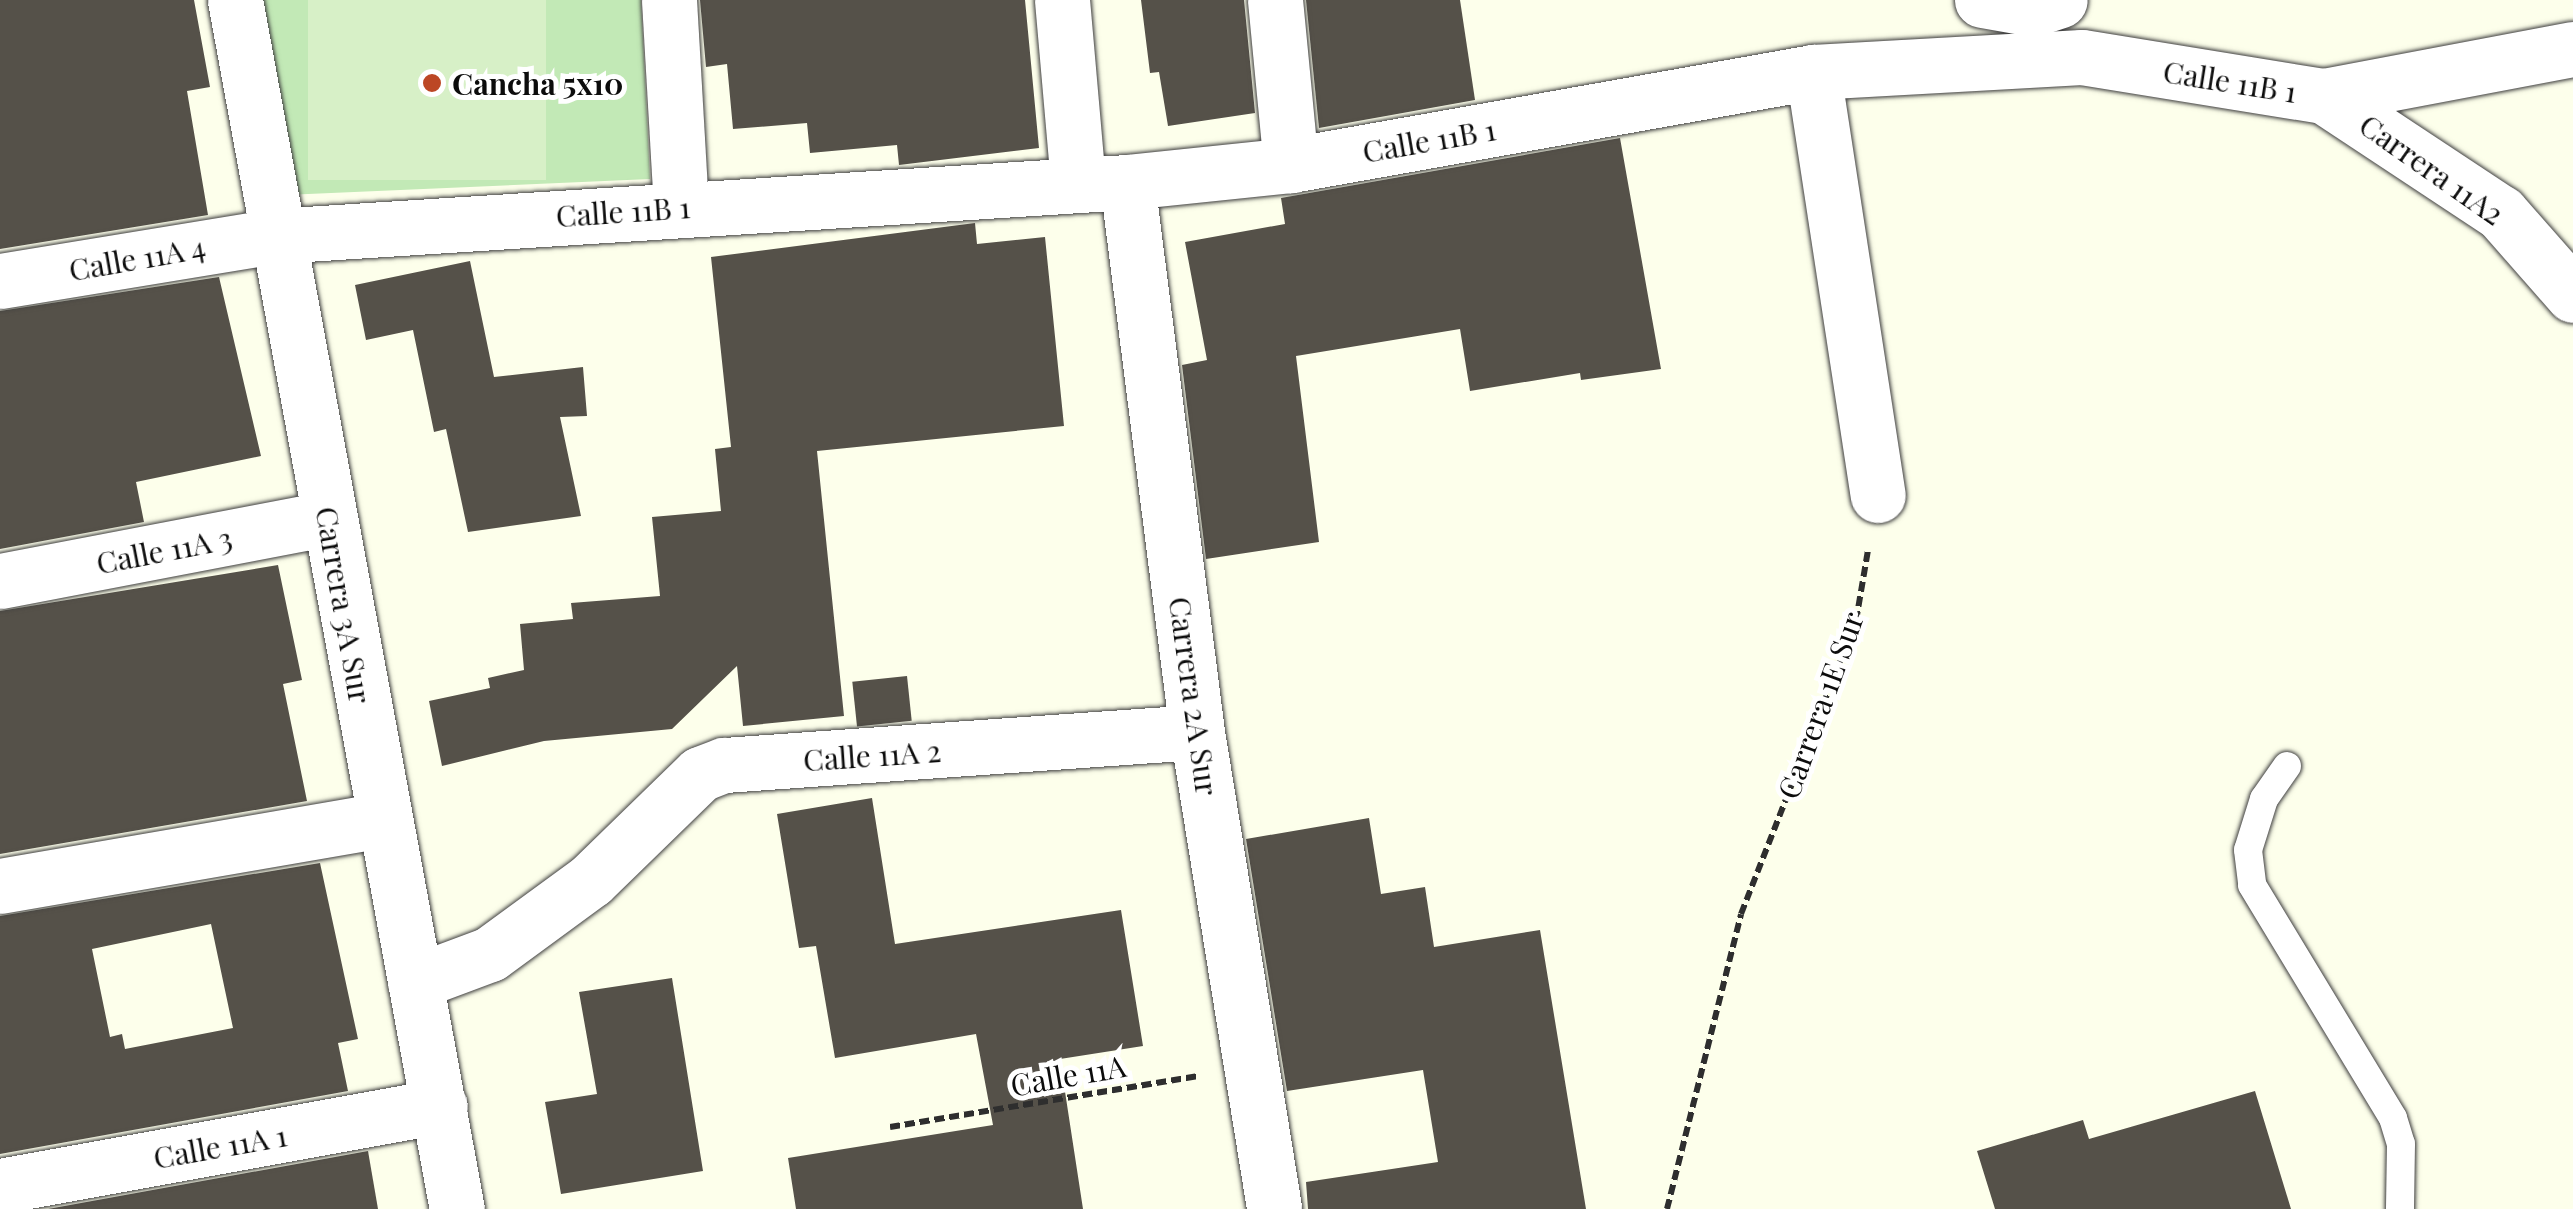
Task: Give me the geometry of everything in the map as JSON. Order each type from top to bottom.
[{"type":"street","name":"Carrera 3A Sur","points":[[235,0],[274,236],[457,1209]]},
{"type":"street","points":[[669,0],[682,207]]},
{"type":"street","name":"Carrera 2A Sur","points":[[1062,0],[1103,182],[1274,1209]]},
{"type":"street","points":[[1274,0],[1291,165]]},
{"type":"street","points":[[1982,0],[2033,9],[2060,0]]},
{"type":"street","points":[[2072,0],[2082,57]]},
{"type":"street","name":"Calle 11B 1","points":[[274,236],[1103,182],[1291,165],[1813,72],[2082,57],[2324,96],[2573,49]]},
{"type":"street","points":[[1813,72],[1878,495]]},
{"type":"street","name":"Carrera 11A2","points":[[2324,96],[2502,213],[2573,295]]},
{"type":"street","name":"Calle 11A 4","points":[[0,282],[274,236]]},
{"type":"street","name":"Calle 11A 3","points":[[0,581],[329,518]]},
{"type":"street","name":"Calle 11A 2","points":[[415,982],[490,954],[591,880],[700,774],[724,765],[1197,732]]},
{"type":"street","points":[[0,886],[383,820]]},
{"type":"street","name":"Calle 11A 1","points":[[0,1186],[440,1106]]},
{"type":"lane","points":[[2287,766],[2264,800],[2248,850],[2252,885],[2394,1118],[2402,1144],[2400,1209]]},
{"type":"path","name":"Carrera 1E Sur","points":[[1668,1209],[1741,914],[1856,621],[1878,495]]},
{"type":"path","name":"Calle 11A","points":[[890,1127],[1252,1066]]},
{"type":"green space","points":[[256,0],[641,0],[650,179],[285,195]]},
{"type":"green space","name":"Cancha 5x10","points":[[308,0],[546,0],[546,180],[308,180]]},
{"type":"building","points":[[0,0],[194,0],[210,87],[187,91],[208,215],[0,249]]},
{"type":"building","points":[[700,0],[1025,0],[1039,148],[899,165],[897,145],[810,153],[807,123],[733,129],[727,64],[706,67]]},
{"type":"building","points":[[1141,0],[1244,0],[1255,113],[1168,126],[1159,72],[1150,73]]},
{"type":"building","points":[[1306,0],[1460,0],[1475,100],[1319,128]]},
{"type":"building","points":[[1620,138],[1661,369],[1581,380],[1580,373],[1470,391],[1460,329],[1296,356],[1319,542],[1206,559],[1182,365],[1207,360],[1185,242],[1285,224],[1281,198]]},
{"type":"building","points":[[975,223],[977,244],[1045,237],[1064,426],[817,451],[844,716],[743,726],[737,666],[672,729],[544,741],[442,766],[429,701],[490,688],[488,678],[524,670],[520,624],[573,619],[571,603],[660,596],[652,517],[721,511],[715,449],[731,447],[711,257]]},
{"type":"building","points":[[470,261],[494,377],[583,367],[587,416],[560,417],[581,516],[468,532],[446,429],[434,432],[413,330],[366,340],[355,285]]},
{"type":"building","points":[[219,277],[261,456],[136,482],[144,522],[0,549],[0,311]]},
{"type":"building","points":[[278,565],[302,680],[283,684],[307,801],[0,854],[0,611]]},
{"type":"building","points":[[907,676],[912,721],[857,727],[852,682]]},
{"type":"building","points":[[872,798],[895,944],[1121,910],[1143,1046],[1060,1059],[1083,1209],[796,1209],[788,1158],[993,1125],[976,1034],[835,1058],[816,946],[799,948],[777,814]]},
{"type":"building","points":[[1369,818],[1381,894],[1425,887],[1434,947],[1540,930],[1586,1209],[1308,1209],[1306,1182],[1438,1162],[1423,1070],[1287,1091],[1246,839]]},
{"type":"building","points":[[320,863],[358,1039],[338,1043],[348,1091],[0,1154],[0,916]],"holes":[[[211,924],[233,1028],[125,1049],[122,1034],[110,1037],[92,949]]]},
{"type":"building","points":[[672,978],[703,1171],[561,1194],[545,1102],[597,1094],[579,992]]},
{"type":"building","points":[[2255,1091],[2291,1209],[1995,1209],[1977,1151],[2083,1120],[2089,1139]]},
{"type":"building","points":[[368,1151],[378,1209],[48,1209]]},
{"type":"place","name":"Cancha 5x10","points":[[432,83]]}]
